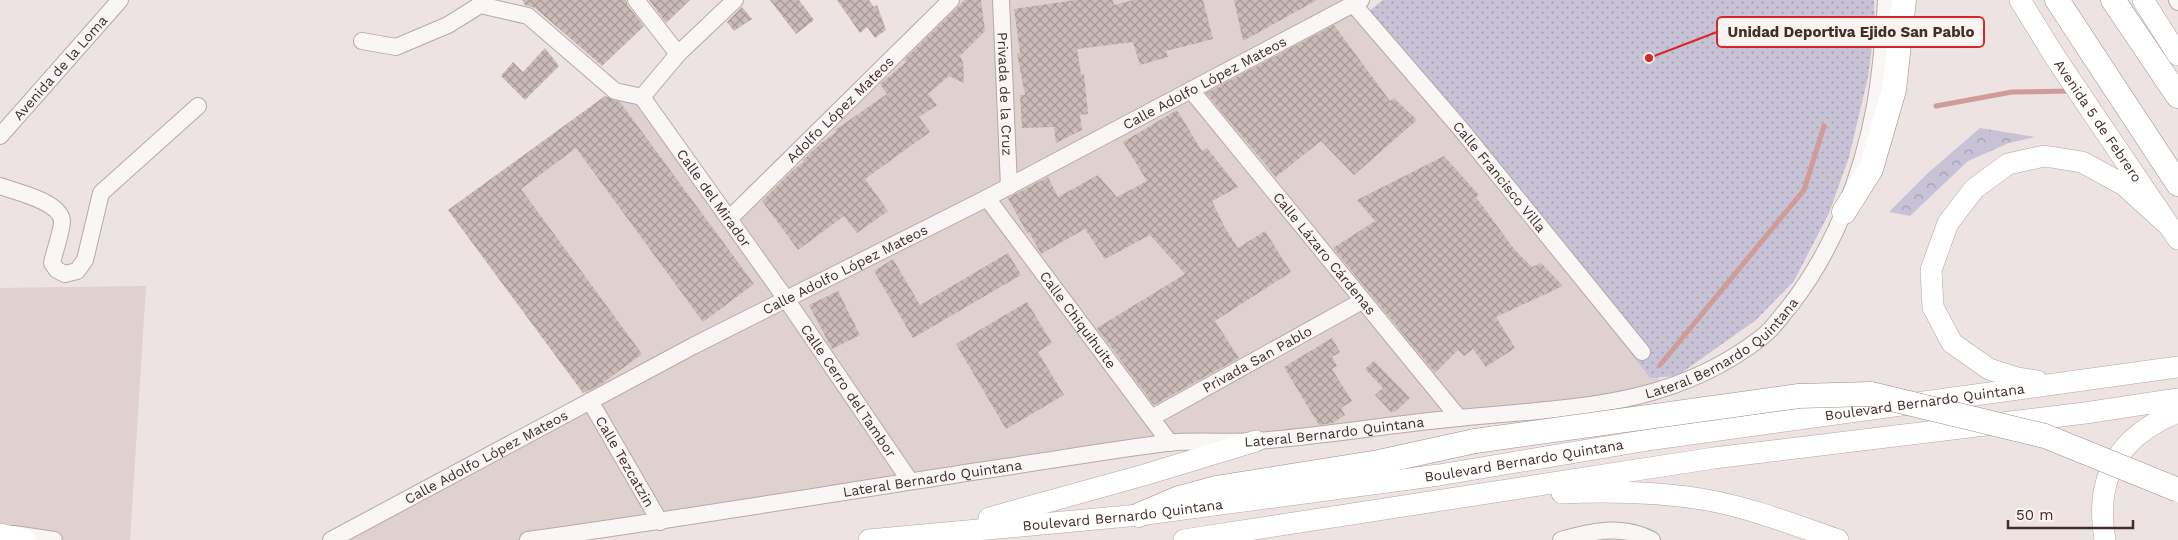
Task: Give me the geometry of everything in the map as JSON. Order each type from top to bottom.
[{"type":"highway","points":[[1844,212],[1870,169],[1894,90],[1904,0]]},
{"type":"highway","points":[[2057,0],[2178,184]]},
{"type":"highway","points":[[2113,0],[2178,96]]},
{"type":"highway","points":[[1139,515],[1179,498],[1216,488],[1379,462],[1475,442],[1799,396],[1871,394],[2044,436],[2178,490]]},
{"type":"main road","name":"Avenida 5 de Febrero","points":[[2020,0],[2055,57],[2173,232]]},
{"type":"main road","points":[[2143,0],[2177,53]]},
{"type":"main road","points":[[2092,379],[2046,383],[2017,378],[1989,369],[1952,343],[1933,308],[1931,270],[1948,223],[1974,189],[2008,164],[2044,156],[2082,162],[2124,185],[2173,232]]},
{"type":"main road","name":"Boulevard Bernardo Quintana","points":[[869,540],[1139,515],[1439,475],[1654,440],[2178,367]]},
{"type":"main road","name":"Boulevard Bernardo Quintana","points":[[1184,540],[1434,503],[1714,458],[2085,413],[2178,399]]},
{"type":"main road","points":[[2105,540],[2101,518],[2104,485],[2121,452],[2138,434],[2178,412]]},
{"type":"main road","points":[[943,532],[1256,441]]},
{"type":"main road","points":[[1434,503],[1572,493],[1652,494],[1707,500],[1780,520],[1838,540]]},
{"type":"main road","points":[[0,533],[25,540]]},
{"type":"street","name":"Avenida de la Loma","points":[[0,136],[120,0]]},
{"type":"street","points":[[636,0],[678,54]]},
{"type":"street","points":[[362,41],[396,47],[448,25],[480,6],[528,16],[615,91],[642,97],[678,54],[735,0]]},
{"type":"street","name":"Adolfo López Mateos","points":[[729,219],[951,0]]},
{"type":"street","name":"Privada de la Cruz","points":[[1002,0],[1009,187]]},
{"type":"street","name":"Lateral Bernardo Quintana","points":[[528,540],[660,522],[910,481],[1170,443],[1256,441],[1459,418],[1563,410],[1638,397],[1666,390],[1729,362],[1767,334],[1800,293],[1823,256],[1844,212],[1875,107],[1886,0]]},
{"type":"street","name":"Calle Adolfo López Mateos","points":[[331,540],[590,401],[786,299],[1009,187],[1358,2]]},
{"type":"street","name":"Calle Francisco Villa","points":[[1358,2],[1642,352]]},
{"type":"street","name":"Calle Lázaro Cárdenas","points":[[1191,90],[1362,302],[1459,418]]},
{"type":"street","name":"Calle del Mirador","points":[[642,97],[786,299]]},
{"type":"street","points":[[0,186],[46,203],[57,210],[62,222],[52,263],[57,270],[65,274],[77,271],[85,260],[101,193],[198,106]]},
{"type":"street","name":"Calle Chiquihuite","points":[[987,198],[1153,417],[1170,443]]},
{"type":"street","name":"Calle Cerro del Tambor","points":[[786,299],[910,481]]},
{"type":"street","name":"Privada San Pablo","points":[[1153,417],[1362,302]]},
{"type":"street","name":"Calle Tezcatzin","points":[[590,401],[660,522]]},
{"type":"street","points":[[1561,540],[1582,534],[1622,530],[1643,535],[1652,540]]},
{"type":"street","points":[[0,533],[54,540]]},
{"type":"shaded area","points":[[951,0],[1361,0],[1354,4],[1642,352],[1666,389],[1170,443],[528,540],[331,540],[590,401],[493,225],[448,210],[569,140],[615,91],[642,97],[729,219]]},
{"type":"shaded area","points":[[146,286],[130,540],[54,540],[0,532],[0,288]]},
{"type":"green space","points":[[1383,0],[1874,0],[1875,24],[1868,77],[1849,157],[1829,213],[1794,281],[1756,320],[1677,376],[1650,378],[1369,11]]},
{"type":"green space","points":[[1980,128],[2035,137],[2009,143],[1968,161],[1910,216],[1889,212],[1928,173]]},
{"type":"building","points":[[522,0],[626,0],[628,6],[644,26],[602,66],[535,8],[525,5]]},
{"type":"building","points":[[649,0],[690,0],[666,23]]},
{"type":"building","points":[[770,0],[799,0],[814,20],[796,34]]},
{"type":"building","points":[[837,0],[869,0],[874,7],[877,5],[886,30],[875,38],[867,27],[860,33]]},
{"type":"building","points":[[965,0],[981,0],[985,31],[960,56],[963,62],[964,83],[949,76],[928,94],[937,105],[919,117],[930,132],[865,179],[888,211],[857,233],[844,216],[798,250],[762,201],[792,171],[804,162],[803,160],[820,144],[836,132],[835,130],[887,94],[880,84],[906,62],[904,60]]},
{"type":"building","points":[[1075,0],[1113,0],[1114,5],[1133,0],[1203,0],[1213,39],[1166,51],[1168,57],[1140,65],[1133,42],[1077,49],[1081,74],[1084,74],[1088,114],[1080,115],[1082,130],[1056,143],[1054,127],[1022,128],[1020,95],[1025,95],[1017,53],[1020,53],[1014,9]]},
{"type":"building","points":[[1234,0],[1317,0],[1243,41]]},
{"type":"building","points":[[742,7],[752,19],[734,31],[727,22]]},
{"type":"building","points":[[1334,25],[1390,101],[1394,98],[1417,120],[1354,175],[1321,141],[1276,177],[1206,93]]},
{"type":"building","points":[[545,48],[559,66],[525,100],[501,76],[513,62],[523,72]]},
{"type":"building","points":[[605,96],[620,102],[754,284],[703,322],[576,148],[521,189],[642,354],[600,385],[583,393],[448,210]]},
{"type":"building","points":[[1177,110],[1202,151],[1207,148],[1238,187],[1212,201],[1224,226],[1238,248],[1265,231],[1291,272],[1215,321],[1239,358],[1154,405],[1097,328],[1185,274],[1150,235],[1105,259],[1085,229],[1041,254],[1008,198],[1048,177],[1058,197],[1098,175],[1117,197],[1147,181],[1123,142]]},
{"type":"building","points":[[1444,156],[1479,195],[1476,197],[1514,249],[1532,267],[1541,263],[1563,286],[1496,317],[1515,348],[1486,367],[1473,349],[1464,356],[1458,350],[1435,373],[1333,248],[1375,221],[1357,200]]},
{"type":"building","points":[[1008,253],[1021,275],[913,338],[874,271],[893,259],[920,305]]},
{"type":"building","points":[[838,291],[860,335],[832,349],[809,305]]},
{"type":"building","points":[[1027,302],[1052,343],[1038,352],[1064,395],[1006,429],[956,344]]},
{"type":"building","points":[[1332,338],[1340,352],[1332,357],[1337,366],[1332,369],[1352,401],[1341,408],[1345,415],[1333,423],[1319,425],[1284,367]]},
{"type":"building","points":[[1374,361],[1410,398],[1396,411],[1391,412],[1375,395],[1383,388],[1365,369]]},
{"type":"waterway","points":[[1936,106],[2012,92],[2071,91]]},
{"type":"waterway","points":[[1660,365],[1804,190],[1824,126]]},
{"type":"place","name":"Unidad Deportiva Ejido San Pablo","points":[[1649,58]]}]
